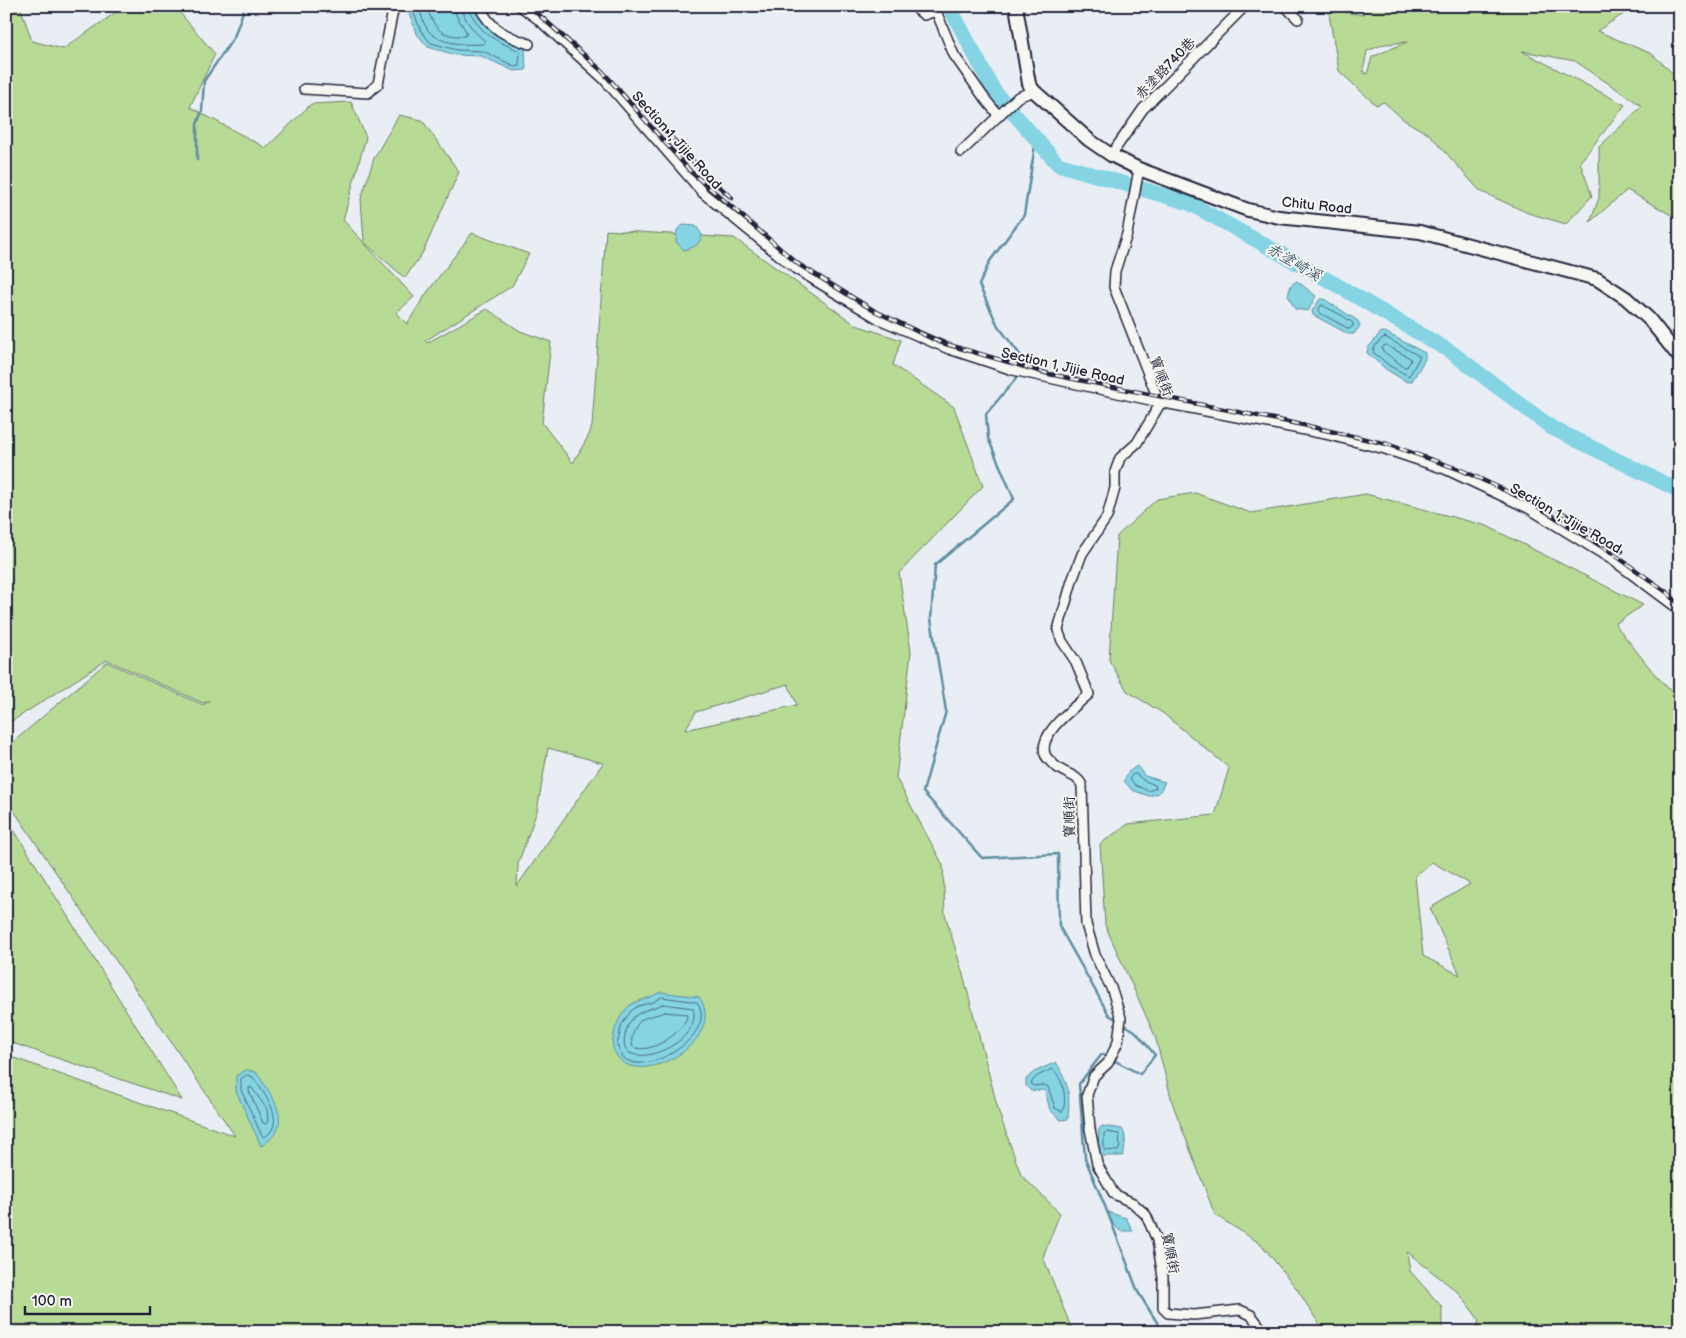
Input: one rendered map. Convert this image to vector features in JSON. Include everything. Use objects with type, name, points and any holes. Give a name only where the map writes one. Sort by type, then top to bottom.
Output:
[{"type":"street","points":[[304,89],[368,93],[378,84],[394,6]]},
{"type":"street","points":[[479,6],[485,19],[503,35],[529,44]]},
{"type":"street","name":"Section 1, Jijie Road","points":[[520,6],[539,20],[604,80],[703,193],[796,268],[879,319],[949,349],[1016,370],[1159,402],[1325,434],[1385,449],[1445,469],[1528,508],[1614,561],[1680,610]]},
{"type":"street","points":[[912,6],[924,15],[936,8],[954,55],[985,99],[1001,114]]},
{"type":"street","name":"Chitu Road","points":[[1016,6],[1029,84],[1034,91],[1089,140],[1139,173],[1248,210],[1279,217],[1420,232],[1597,279],[1626,298],[1649,319],[1680,358]]},
{"type":"street","name":"赤塗路740巷","points":[[1111,154],[1143,109],[1245,6]]},
{"type":"street","points":[[1285,6],[1298,19]]},
{"type":"street","points":[[961,152],[1018,97],[1034,91]]},
{"type":"street","name":"寶順街","points":[[1139,173],[1127,234],[1115,272],[1114,287],[1160,404],[1137,443],[1120,458],[1115,472],[1115,488],[1107,518],[1082,554],[1072,581],[1058,630],[1062,641],[1076,662],[1089,694],[1051,730],[1044,744],[1045,755],[1058,768],[1078,778],[1082,785],[1086,924],[1095,955],[1112,990],[1121,1018],[1118,1042],[1108,1062],[1094,1076],[1087,1096],[1090,1129],[1097,1164],[1114,1194],[1133,1203],[1146,1215],[1157,1240],[1163,1277],[1163,1308],[1168,1313],[1194,1315],[1240,1310],[1251,1315],[1264,1332]]},
{"type":"green space","points":[[6,6],[20,6],[32,41],[63,49],[125,6],[174,6],[215,54],[190,107],[266,148],[311,104],[351,102],[366,137],[343,220],[414,297],[396,313],[407,324],[426,294],[472,233],[529,254],[512,286],[425,341],[427,343],[487,309],[520,331],[551,342],[542,423],[573,463],[592,426],[606,230],[734,238],[856,325],[901,340],[893,365],[954,407],[983,486],[899,573],[911,652],[896,778],[943,865],[945,914],[964,978],[999,1113],[1021,1175],[1060,1213],[1043,1257],[1073,1332],[6,1332],[6,1055],[235,1136],[6,799],[6,748],[107,662],[203,705],[209,701],[203,703],[107,660],[6,725]],"holes":[[[788,684],[797,705],[685,730],[696,712]],[[548,748],[603,763],[517,886],[518,864],[537,811]]]},
{"type":"green space","points":[[1365,6],[1636,6],[1597,31],[1652,54],[1680,80],[1680,220],[1627,190],[1590,222],[1599,198],[1599,147],[1642,106],[1575,61],[1522,51],[1625,105],[1580,162],[1592,196],[1566,224],[1528,213],[1480,191],[1430,135],[1404,120],[1384,102],[1376,105],[1339,71],[1328,9],[1362,15]],"holes":[[[1407,42],[1372,57],[1367,74],[1363,72],[1367,51],[1385,44]]]},
{"type":"green space","points":[[399,115],[422,120],[459,172],[423,252],[405,278],[364,242],[361,199],[374,158]]},
{"type":"green space","points":[[1195,493],[1251,513],[1366,494],[1487,526],[1643,605],[1615,624],[1653,672],[1680,701],[1680,1332],[1475,1332],[1479,1320],[1459,1293],[1407,1252],[1410,1271],[1442,1307],[1442,1332],[1324,1332],[1297,1289],[1261,1244],[1215,1215],[1173,1105],[1155,1036],[1105,925],[1100,844],[1128,824],[1215,815],[1229,768],[1164,714],[1127,691],[1109,660],[1117,536],[1157,499]],"holes":[[[1432,862],[1470,884],[1430,908],[1460,975],[1423,956],[1415,876]]]},
{"type":"green space","points":[[6,817],[182,1100],[6,1041]]},
{"type":"water","points":[[406,6],[473,6],[484,23],[494,33],[525,48],[526,70],[514,71],[481,56],[456,55],[428,47],[417,34]]},
{"type":"water","points":[[683,225],[696,226],[702,235],[696,246],[684,250],[676,242],[677,230]]},
{"type":"water","points":[[1297,281],[1316,296],[1308,311],[1295,309],[1288,295],[1291,285]]},
{"type":"water","points":[[1320,299],[1324,299],[1358,321],[1360,326],[1354,334],[1348,334],[1313,315],[1312,311]]},
{"type":"water","points":[[1381,332],[1385,332],[1425,353],[1425,359],[1412,381],[1407,382],[1387,370],[1367,353],[1368,348]]},
{"type":"water","points":[[1137,766],[1145,776],[1165,782],[1159,793],[1149,796],[1132,790],[1124,781],[1128,772]]},
{"type":"water","points":[[660,992],[699,997],[705,1014],[702,1030],[691,1044],[676,1056],[659,1064],[641,1067],[626,1064],[616,1054],[613,1047],[618,1022],[629,1006]]},
{"type":"water","points":[[1056,1062],[1064,1076],[1068,1089],[1068,1119],[1061,1120],[1050,1110],[1045,1090],[1031,1091],[1026,1086],[1026,1079],[1034,1072]]},
{"type":"water","points":[[246,1070],[256,1072],[269,1091],[278,1110],[278,1129],[272,1138],[261,1146],[236,1091],[236,1076]]},
{"type":"water","points":[[1102,1126],[1122,1129],[1125,1138],[1123,1156],[1102,1156],[1098,1151],[1099,1129]]},
{"type":"water","points":[[1107,1212],[1126,1218],[1133,1231],[1120,1231],[1113,1224]]},
{"type":"waterway","points":[[197,160],[197,124],[202,111],[204,81],[234,37],[245,6]]},
{"type":"waterway","name":"赤塗崎溪","points":[[949,6],[994,91],[1058,164],[1189,203],[1335,284],[1451,352],[1552,428],[1680,491]]},
{"type":"waterway","points":[[1024,370],[1028,365],[998,326],[979,285],[990,261],[1024,215],[1036,139]]},
{"type":"waterway","points":[[1020,374],[986,414],[988,438],[1014,499],[935,565],[931,619],[946,711],[923,792],[982,858],[1058,854],[1059,926],[1109,1015],[1119,1021]]},
{"type":"waterway","points":[[1123,1024],[1135,1031],[1155,1055],[1140,1074],[1102,1054],[1079,1084],[1085,1158],[1138,1292],[1163,1332]]},
{"type":"railway","points":[[529,6],[602,71],[691,172],[798,264],[873,310],[939,342],[1049,374],[1308,426],[1387,444],[1461,470],[1536,505],[1612,553],[1668,593],[1680,605]]},
{"type":"railway","points":[[636,99],[705,174],[732,198]]},
{"type":"railway","points":[[1559,511],[1622,551]]}]
